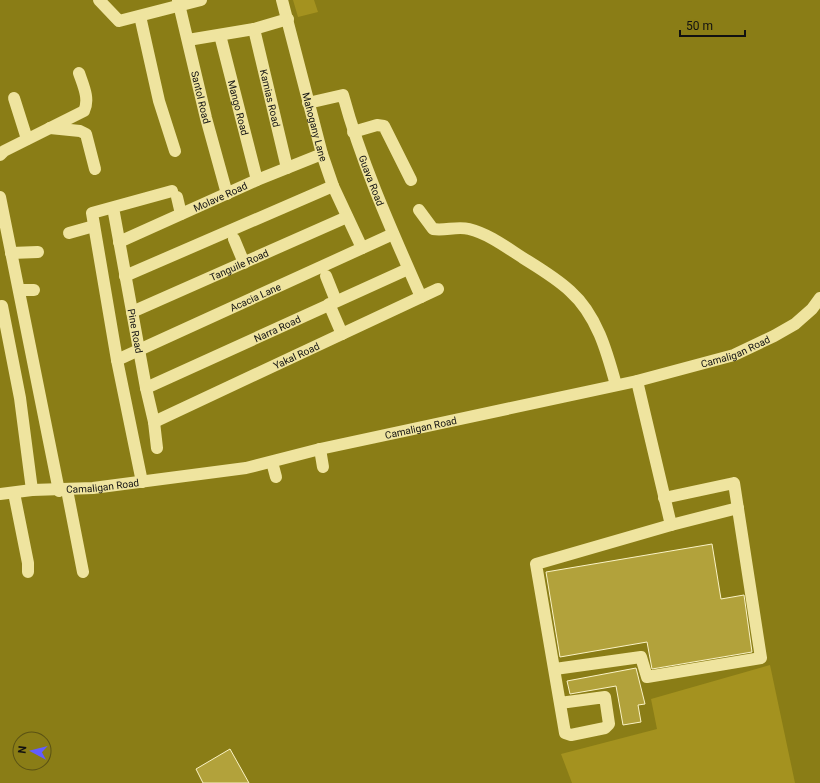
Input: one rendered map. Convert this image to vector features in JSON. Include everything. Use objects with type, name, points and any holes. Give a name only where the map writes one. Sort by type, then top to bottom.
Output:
[{"type":"street","points":[[100,0],[119,21],[140,16],[178,3],[201,0]]},
{"type":"street","name":"Mahogany Lane","points":[[282,0],[322,154],[333,186],[362,248]]},
{"type":"street","name":"Santol Road","points":[[178,3],[206,118],[227,194]]},
{"type":"street","points":[[140,16],[159,101],[175,151]]},
{"type":"street","points":[[188,40],[254,29],[288,19]]},
{"type":"street","name":"Kamias Road","points":[[254,29],[287,168]]},
{"type":"street","name":"Mango Road","points":[[220,35],[258,180]]},
{"type":"street","points":[[0,155],[4,151],[84,111],[87,106],[87,97],[79,73]]},
{"type":"street","name":"Guava Road","points":[[308,103],[343,95],[353,132],[393,234],[421,297]]},
{"type":"street","points":[[14,98],[27,139]]},
{"type":"street","points":[[353,132],[377,125],[384,126],[411,180]]},
{"type":"street","points":[[50,128],[80,131],[86,134],[95,169]]},
{"type":"street","name":"Molave Road","points":[[119,242],[258,180],[322,154]]},
{"type":"street","points":[[125,276],[333,186]]},
{"type":"street","points":[[142,482],[118,360],[92,213],[174,194],[181,214]]},
{"type":"street","points":[[0,205],[63,490],[83,572]]},
{"type":"street","points":[[420,210],[433,229],[459,228],[490,237],[556,279],[570,291],[584,306],[594,321],[608,356],[616,385]]},
{"type":"street","name":"Pine Road","points":[[114,213],[146,388],[154,422],[157,448]]},
{"type":"street","name":"Tanguile Road","points":[[132,312],[347,217]]},
{"type":"street","points":[[68,232],[94,226]]},
{"type":"street","name":"Acacia Lane","points":[[118,360],[139,349],[393,234]]},
{"type":"street","points":[[234,239],[244,263]]},
{"type":"street","points":[[11,253],[38,252]]},
{"type":"street","name":"Narra Road","points":[[146,388],[332,302],[408,269]]},
{"type":"street","points":[[326,276],[342,334]]},
{"type":"street","name":"Yakal Road","points":[[154,422],[438,289]]},
{"type":"street","points":[[19,290],[34,290]]},
{"type":"street","name":"Camaligan Road","points":[[0,494],[32,490],[63,490],[142,482],[246,468],[320,450],[637,381],[741,352],[795,324],[812,309],[820,298]]},
{"type":"street","points":[[2,306],[20,398],[32,490]]},
{"type":"street","points":[[637,381],[671,525]]},
{"type":"street","points":[[320,450],[323,467]]},
{"type":"street","points":[[272,462],[276,477]]},
{"type":"street","points":[[555,669],[641,657],[647,677],[761,658],[734,483],[664,498]]},
{"type":"street","points":[[14,493],[28,563],[28,572]]},
{"type":"street","points":[[560,703],[536,564],[671,525],[738,508]]},
{"type":"shaded area","points":[[293,0],[314,0],[318,12],[298,17]]},
{"type":"shaded area","points":[[770,665],[795,783],[572,783],[561,754],[657,729],[651,699]]},
{"type":"building","points":[[712,544],[721,599],[744,595],[752,652],[652,669],[647,642],[560,657],[546,572]]},
{"type":"building","points":[[636,668],[645,704],[638,705],[641,722],[623,725],[616,686],[570,694],[567,681]]},
{"type":"building","points":[[230,749],[249,783],[203,783],[196,769]]}]
